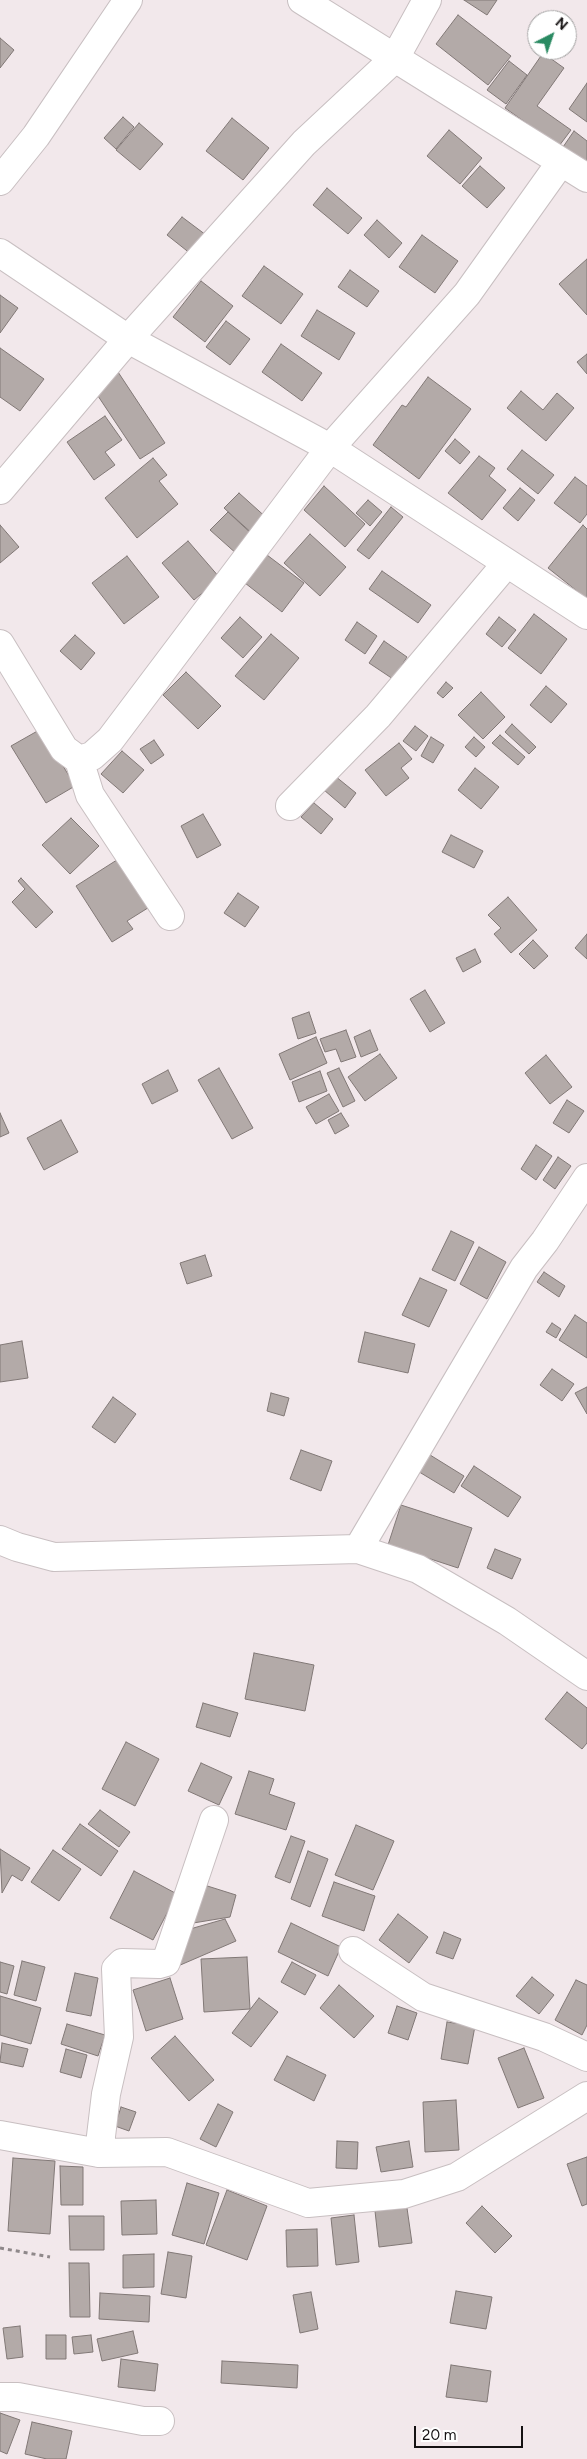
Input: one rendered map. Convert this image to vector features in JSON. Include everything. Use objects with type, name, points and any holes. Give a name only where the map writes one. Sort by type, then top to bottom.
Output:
[{"type":"street","points":[[0,181],[36,136],[128,0]]},
{"type":"street","points":[[302,0],[587,178]]},
{"type":"street","points":[[0,490],[128,339],[304,143],[395,58],[427,0]]},
{"type":"street","points":[[78,760],[92,756],[110,740],[330,448],[467,294],[561,162]]},
{"type":"street","points":[[0,253],[128,339],[330,448],[587,615]]},
{"type":"street","points":[[290,806],[378,716],[507,563]]},
{"type":"street","points":[[0,644],[64,750],[78,760],[90,795],[170,916]]},
{"type":"street","points":[[358,1549],[524,1268],[545,1241],[587,1178]]},
{"type":"street","points":[[0,1540],[17,1547],[54,1557],[358,1549],[418,1569],[507,1621],[587,1676]]},
{"type":"street","points":[[99,2153],[106,2094],[119,2037],[116,1969],[122,1963],[159,1964],[166,1962],[214,1820]]},
{"type":"street","points":[[352,1951],[423,1996],[544,2037],[587,2057]]},
{"type":"street","points":[[0,2135],[99,2153],[168,2152],[308,2202],[404,2194],[456,2177],[587,2096]]},
{"type":"street","points":[[0,2397],[18,2397],[134,2420],[160,2421]]},
{"type":"path","points":[[0,2248],[50,2258]]},
{"type":"building","points":[[464,0],[497,0],[487,15]]},
{"type":"building","points":[[458,15],[511,56],[488,85],[436,44]]},
{"type":"building","points":[[0,38],[14,50],[0,68]]},
{"type":"building","points":[[538,60],[553,60],[564,68],[537,106],[571,130],[559,146],[505,108]]},
{"type":"building","points":[[509,61],[527,75],[506,104],[487,90]]},
{"type":"building","points":[[587,83],[587,122],[569,109]]},
{"type":"building","points":[[123,117],[134,127],[116,149],[104,138]]},
{"type":"building","points":[[232,118],[269,148],[243,180],[206,151]]},
{"type":"building","points":[[139,123],[163,144],[140,170],[116,150]]},
{"type":"building","points":[[449,130],[482,158],[460,184],[427,156]]},
{"type":"building","points":[[574,131],[587,141],[587,164],[563,147]]},
{"type":"building","points":[[480,166],[505,188],[487,208],[462,186]]},
{"type":"building","points":[[327,188],[362,218],[348,234],[313,205]]},
{"type":"building","points":[[182,217],[206,235],[191,254],[167,235]]},
{"type":"building","points":[[377,220],[402,243],[389,258],[364,235]]},
{"type":"building","points":[[422,235],[458,261],[435,293],[399,267]]},
{"type":"building","points":[[587,259],[587,315],[559,284]]},
{"type":"building","points":[[264,266],[303,294],[281,324],[242,296]]},
{"type":"building","points":[[350,270],[379,291],[367,307],[338,287]]},
{"type":"building","points":[[201,281],[233,306],[205,342],[173,317]]},
{"type":"building","points":[[0,295],[18,308],[0,333]]},
{"type":"building","points":[[317,310],[355,333],[339,360],[301,336]]},
{"type":"building","points":[[226,321],[250,339],[230,365],[206,347]]},
{"type":"building","points":[[281,344],[322,373],[302,401],[262,372]]},
{"type":"building","points":[[0,348],[44,379],[20,411],[0,397]]},
{"type":"building","points":[[587,354],[587,374],[577,362]]},
{"type":"building","points":[[118,372],[165,443],[140,459],[96,393]]},
{"type":"building","points":[[428,377],[471,409],[419,479],[373,445],[402,405],[406,407]]},
{"type":"building","points":[[521,391],[543,410],[557,393],[574,408],[546,441],[507,408]]},
{"type":"building","points":[[105,416],[122,440],[105,452],[115,465],[94,480],[67,442]]},
{"type":"building","points":[[455,439],[470,452],[460,464],[445,451]]},
{"type":"building","points":[[522,450],[554,475],[538,494],[507,469]]},
{"type":"building","points":[[479,456],[495,468],[489,476],[506,490],[482,520],[448,493]]},
{"type":"building","points":[[153,458],[167,475],[159,481],[178,504],[137,538],[105,498]]},
{"type":"building","points":[[575,477],[587,486],[587,514],[580,523],[554,503]]},
{"type":"building","points":[[324,486],[365,524],[345,547],[304,510]]},
{"type":"building","points":[[520,488],[535,500],[518,521],[503,508]]},
{"type":"building","points":[[239,493],[269,520],[255,536],[224,508]]},
{"type":"building","points":[[368,500],[382,512],[370,526],[356,513]]},
{"type":"building","points":[[391,507],[403,517],[369,559],[357,550]]},
{"type":"building","points":[[228,512],[255,537],[238,555],[210,530]]},
{"type":"building","points":[[0,525],[19,547],[0,563]]},
{"type":"building","points":[[583,525],[587,529],[587,599],[548,568]]},
{"type":"building","points":[[310,534],[346,567],[320,596],[284,563]]},
{"type":"building","points":[[188,541],[220,578],[194,600],[162,563]]},
{"type":"building","points":[[267,555],[304,583],[282,612],[245,583]]},
{"type":"building","points":[[127,556],[159,597],[124,624],[92,583]]},
{"type":"building","points":[[382,571],[431,605],[418,623],[369,589]]},
{"type":"building","points":[[534,614],[567,639],[541,674],[508,648]]},
{"type":"building","points":[[240,617],[262,637],[243,658],[221,638]]},
{"type":"building","points":[[499,617],[516,630],[502,647],[486,634]]},
{"type":"building","points":[[357,622],[377,636],[365,654],[345,640]]},
{"type":"building","points":[[271,634],[299,658],[264,700],[235,676]]},
{"type":"building","points":[[75,635],[95,653],[81,670],[60,651]]},
{"type":"building","points":[[384,641],[407,657],[393,679],[369,663]]},
{"type":"building","points":[[186,672],[221,706],[198,729],[163,695]]},
{"type":"building","points":[[446,682],[453,688],[443,698],[437,693]]},
{"type":"building","points":[[546,686],[567,704],[551,723],[530,705]]},
{"type":"building","points":[[481,692],[505,717],[483,739],[458,715]]},
{"type":"building","points":[[512,724],[536,747],[529,754],[505,732]]},
{"type":"building","points":[[415,726],[428,736],[416,751],[403,741]]},
{"type":"building","points":[[41,729],[75,786],[46,803],[11,746]]},
{"type":"building","points":[[500,735],[525,757],[518,765],[492,743]]},
{"type":"building","points":[[431,737],[444,745],[433,763],[421,756]]},
{"type":"building","points":[[474,737],[485,747],[476,757],[465,747]]},
{"type":"building","points":[[154,740],[164,755],[151,764],[140,749]]},
{"type":"building","points":[[399,743],[412,759],[401,768],[409,778],[386,796],[365,770]]},
{"type":"building","points":[[122,751],[144,770],[123,793],[101,774]]},
{"type":"building","points":[[475,768],[499,787],[481,809],[458,790]]},
{"type":"building","points":[[335,776],[356,793],[345,808],[324,790]]},
{"type":"building","points":[[314,803],[333,819],[321,834],[301,817]]},
{"type":"building","points":[[203,814],[221,845],[197,858],[181,826]]},
{"type":"building","points":[[71,818],[99,846],[70,874],[42,845]]},
{"type":"building","points":[[451,835],[483,851],[474,868],[442,852]]},
{"type":"building","points":[[120,858],[151,906],[127,921],[133,929],[112,942],[76,886]]},
{"type":"building","points":[[21,878],[53,912],[36,928],[12,902],[25,889],[18,881]]},
{"type":"building","points":[[238,893],[259,907],[245,927],[224,913]]},
{"type":"building","points":[[508,897],[537,930],[511,953],[494,934],[501,928],[488,915]]},
{"type":"building","points":[[587,934],[587,959],[575,948]]},
{"type":"building","points":[[533,940],[548,956],[534,969],[519,954]]},
{"type":"building","points":[[475,949],[481,962],[463,972],[456,958]]},
{"type":"building","points":[[425,990],[445,1023],[430,1032],[410,999]]},
{"type":"building","points":[[309,1012],[316,1033],[298,1039],[292,1018]]},
{"type":"building","points":[[346,1030],[356,1057],[341,1062],[336,1049],[325,1052],[320,1039]]},
{"type":"building","points":[[370,1030],[378,1050],[361,1057],[354,1037]]},
{"type":"building","points":[[316,1037],[327,1063],[290,1080],[279,1054]]},
{"type":"building","points":[[380,1054],[397,1078],[365,1101],[348,1077]]},
{"type":"building","points":[[546,1055],[572,1087],[550,1104],[525,1073]]},
{"type":"building","points":[[219,1068],[253,1128],[232,1139],[198,1080]]},
{"type":"building","points":[[339,1068],[355,1101],[343,1107],[327,1073]]},
{"type":"building","points":[[168,1070],[178,1091],[152,1104],[142,1084]]},
{"type":"building","points":[[320,1071],[327,1091],[299,1102],[292,1082]]},
{"type":"building","points":[[329,1094],[339,1111],[316,1124],[306,1107]]},
{"type":"building","points":[[567,1100],[584,1111],[569,1133],[553,1123]]},
{"type":"building","points":[[0,1113],[9,1133],[0,1137]]},
{"type":"building","points":[[341,1113],[349,1126],[335,1134],[328,1120]]},
{"type":"building","points":[[61,1120],[78,1152],[44,1170],[27,1138]]},
{"type":"building","points":[[536,1145],[552,1156],[536,1180],[521,1169]]},
{"type":"building","points":[[558,1157],[571,1166],[555,1189],[543,1180]]},
{"type":"building","points":[[451,1231],[474,1242],[455,1281],[432,1270]]},
{"type":"building","points":[[479,1247],[506,1262],[487,1299],[460,1284]]},
{"type":"building","points":[[205,1255],[212,1276],[187,1284],[180,1263]]},
{"type":"building","points":[[544,1272],[565,1286],[559,1297],[537,1282]]},
{"type":"building","points":[[420,1278],[447,1290],[429,1327],[402,1315]]},
{"type":"building","points":[[575,1315],[587,1323],[587,1358],[559,1340]]},
{"type":"building","points":[[552,1323],[561,1329],[556,1338],[546,1332]]},
{"type":"building","points":[[365,1332],[415,1344],[408,1373],[358,1362]]},
{"type":"building","points":[[22,1341],[28,1378],[0,1382],[0,1345]]},
{"type":"building","points":[[552,1369],[574,1384],[562,1401],[540,1385]]},
{"type":"building","points":[[587,1387],[587,1414],[575,1393]]},
{"type":"building","points":[[271,1393],[289,1398],[284,1416],[267,1411]]},
{"type":"building","points":[[113,1397],[136,1414],[115,1443],[92,1427]]},
{"type":"building","points":[[301,1450],[332,1461],[321,1491],[290,1479]]},
{"type":"building","points":[[422,1450],[464,1476],[454,1493],[411,1467]]},
{"type":"building","points":[[474,1466],[521,1497],[508,1517],[461,1486]]},
{"type":"building","points":[[401,1505],[472,1528],[458,1568],[388,1545]]},
{"type":"building","points":[[495,1549],[521,1559],[512,1579],[487,1568]]},
{"type":"building","points":[[254,1653],[314,1665],[305,1711],[245,1699]]},
{"type":"building","points":[[567,1692],[587,1708],[587,1743],[582,1749],[545,1719]]},
{"type":"building","points":[[203,1703],[238,1713],[230,1737],[196,1727]]},
{"type":"building","points":[[126,1742],[159,1759],[135,1806],[102,1789]]},
{"type":"building","points":[[201,1763],[232,1777],[219,1805],[188,1791]]},
{"type":"building","points":[[249,1771],[274,1779],[269,1794],[295,1803],[286,1830],[235,1814]]},
{"type":"building","points":[[100,1810],[130,1832],[119,1847],[88,1824]]},
{"type":"building","points":[[80,1824],[118,1851],[101,1876],[62,1849]]},
{"type":"building","points":[[356,1825],[394,1841],[373,1890],[335,1875]]},
{"type":"building","points":[[291,1836],[305,1841],[290,1883],[275,1877]]},
{"type":"building","points":[[0,1849],[30,1868],[22,1881],[12,1875],[2,1893]]},
{"type":"building","points":[[53,1850],[81,1869],[59,1901],[31,1882]]},
{"type":"building","points":[[308,1851],[328,1859],[310,1907],[291,1899]]},
{"type":"building","points":[[134,1871],[177,1894],[153,1940],[110,1918]]},
{"type":"building","points":[[334,1882],[375,1896],[364,1931],[322,1916]]},
{"type":"building","points":[[201,1884],[236,1895],[230,1917],[187,1924]]},
{"type":"building","points":[[398,1914],[428,1937],[409,1963],[379,1940]]},
{"type":"building","points":[[225,1919],[236,1941],[178,1966],[190,1929]]},
{"type":"building","points":[[291,1923],[341,1947],[328,1976],[278,1952]]},
{"type":"building","points":[[444,1932],[461,1939],[453,1959],[436,1953]]},
{"type":"building","points":[[247,1957],[250,2009],[204,2012],[201,1959]]},
{"type":"building","points":[[22,1961],[45,1967],[36,2001],[14,1995]]},
{"type":"building","points":[[0,1962],[14,1966],[7,1994],[0,1992]]},
{"type":"building","points":[[292,1962],[316,1975],[305,1995],[281,1982]]},
{"type":"building","points":[[75,1973],[98,1978],[91,2016],[66,2011]]},
{"type":"building","points":[[532,1977],[554,1995],[539,2014],[516,1996]]},
{"type":"building","points":[[170,1978],[183,2019],[146,2031],[133,1990]]},
{"type":"building","points":[[576,1980],[587,1985],[587,2025],[582,2035],[555,2020]]},
{"type":"building","points":[[339,1985],[374,2016],[354,2038],[320,2008]]},
{"type":"building","points":[[0,1996],[41,2008],[31,2044],[0,2035]]},
{"type":"building","points":[[259,1998],[278,2012],[251,2047],[232,2033]]},
{"type":"building","points":[[397,2006],[417,2013],[408,2040],[388,2033]]},
{"type":"building","points":[[447,2022],[475,2026],[468,2064],[441,2059]]},
{"type":"building","points":[[67,2024],[105,2035],[98,2056],[61,2044]]},
{"type":"building","points":[[175,2036],[214,2080],[189,2101],[151,2058]]},
{"type":"building","points":[[2,2043],[28,2049],[23,2067],[0,2062]]},
{"type":"building","points":[[524,2048],[544,2098],[518,2108],[498,2058]]},
{"type":"building","points":[[66,2049],[87,2055],[81,2078],[60,2072]]},
{"type":"building","points":[[287,2056],[326,2075],[314,2101],[274,2080]]},
{"type":"building","points":[[456,2100],[459,2150],[425,2152],[423,2102]]},
{"type":"building","points":[[218,2104],[233,2112],[216,2147],[200,2139]]},
{"type":"building","points":[[121,2107],[136,2112],[129,2131],[115,2126]]},
{"type":"building","points":[[337,2141],[358,2142],[357,2169],[336,2168]]},
{"type":"building","points":[[409,2141],[413,2167],[381,2172],[376,2147]]},
{"type":"building","points":[[587,2157],[587,2204],[582,2206],[567,2164]]},
{"type":"building","points":[[13,2158],[55,2161],[50,2234],[8,2231]]},
{"type":"building","points":[[60,2166],[83,2167],[83,2205],[61,2205]]},
{"type":"building","points":[[187,2183],[219,2193],[204,2244],[172,2235]]},
{"type":"building","points":[[227,2190],[267,2206],[247,2260],[206,2245]]},
{"type":"building","points":[[156,2200],[157,2234],[122,2235],[121,2201]]},
{"type":"building","points":[[482,2206],[512,2236],[495,2253],[466,2223]]},
{"type":"building","points":[[407,2208],[412,2243],[379,2247],[375,2211]]},
{"type":"building","points":[[354,2215],[359,2262],[336,2265],[331,2218]]},
{"type":"building","points":[[69,2216],[104,2216],[104,2250],[70,2250]]},
{"type":"building","points":[[317,2229],[318,2266],[287,2267],[286,2230]]},
{"type":"building","points":[[168,2252],[192,2256],[186,2298],[161,2294]]},
{"type":"building","points":[[154,2254],[154,2287],[123,2288],[123,2255]]},
{"type":"building","points":[[69,2263],[89,2263],[90,2317],[70,2317]]},
{"type":"building","points":[[456,2291],[492,2297],[486,2329],[450,2323]]},
{"type":"building","points":[[311,2292],[318,2329],[300,2333],[293,2295]]},
{"type":"building","points":[[100,2293],[150,2296],[149,2322],[99,2319]]},
{"type":"building","points":[[20,2326],[23,2357],[7,2359],[3,2328]]},
{"type":"building","points":[[133,2331],[138,2353],[102,2361],[97,2339]]},
{"type":"building","points":[[46,2335],[66,2335],[66,2359],[46,2359]]},
{"type":"building","points":[[91,2335],[93,2352],[74,2354],[72,2337]]},
{"type":"building","points":[[121,2359],[158,2364],[155,2391],[118,2387]]},
{"type":"building","points":[[222,2361],[298,2365],[297,2388],[221,2383]]},
{"type":"building","points":[[451,2365],[491,2371],[487,2402],[446,2397]]},
{"type":"building","points":[[0,2413],[20,2420],[7,2454],[0,2451]]},
{"type":"building","points":[[32,2422],[72,2431],[66,2459],[47,2459],[25,2454]]}]
